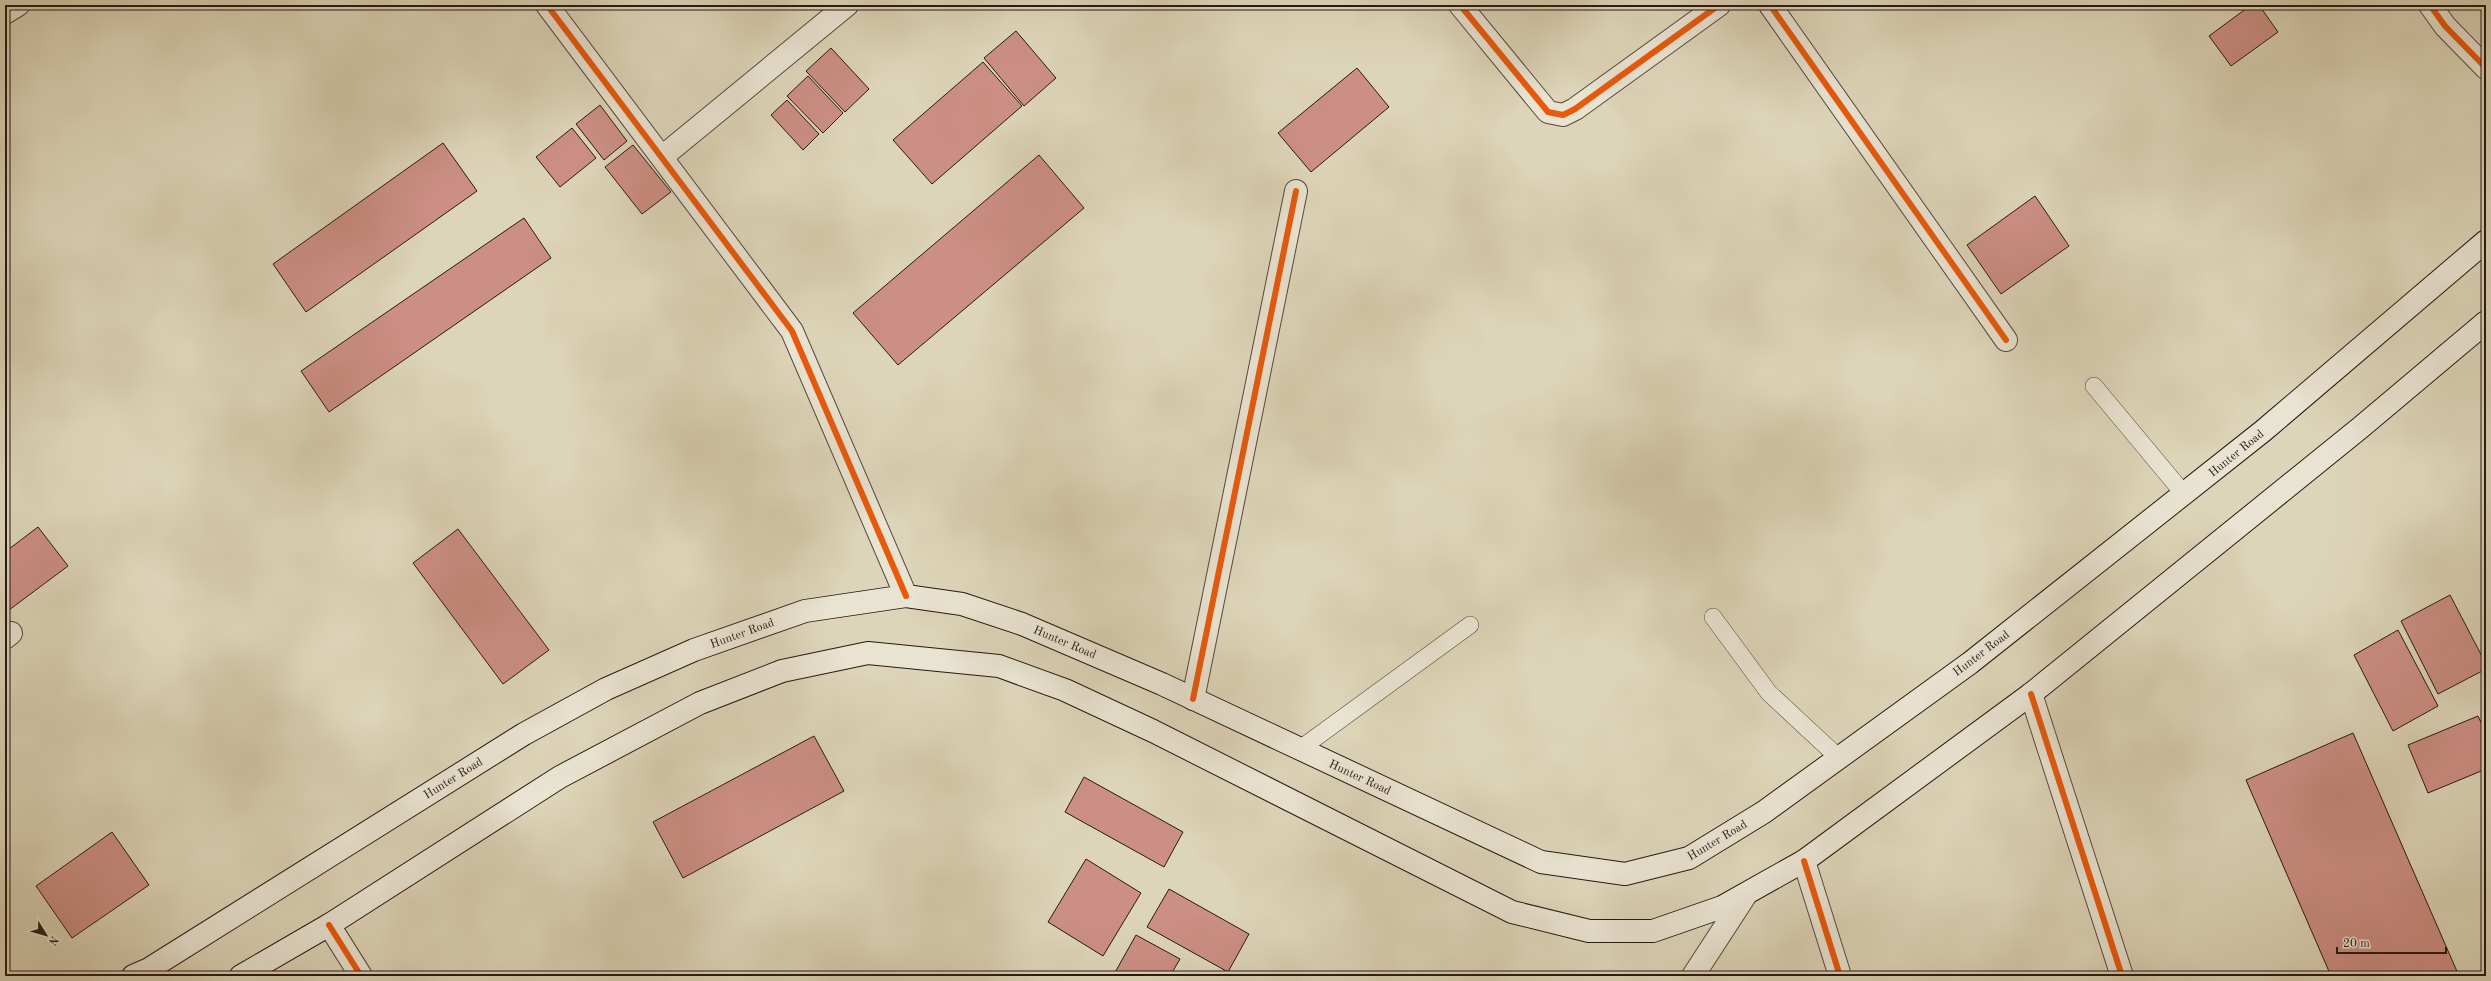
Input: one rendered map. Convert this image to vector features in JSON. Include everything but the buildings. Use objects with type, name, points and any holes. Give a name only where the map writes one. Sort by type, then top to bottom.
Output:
[{"type":"main road","points":[[5,14],[18,5]]},
{"type":"main road","points":[[548,5],[792,331],[906,596]]},
{"type":"main road","points":[[662,156],[847,5]]},
{"type":"main road","points":[[1460,5],[1481,34],[1548,112],[1563,115],[1575,109],[1719,5]]},
{"type":"main road","points":[[1770,5],[2006,340]]},
{"type":"main road","points":[[2430,5],[2445,26],[2486,68]]},
{"type":"main road","points":[[1193,699],[1296,191]]},
{"type":"main road","name":"Hunter Road","points":[[133,976],[149,969],[518,738],[606,688],[694,650],[804,611],[906,596],[962,604],[1022,624],[1193,699],[1541,862],[1625,874],[1689,858],[1764,812],[1970,662],[2269,426],[2486,241]]},
{"type":"main road","points":[[241,976],[329,925],[560,776],[700,703],[782,671],[868,652],[999,666],[1065,690],[1153,731],[1512,912],[1589,931],[1653,931],[1722,907],[1745,896],[1804,861],[2031,694],[2360,428],[2486,322]]},
{"type":"main road","points":[[2031,694],[2122,976]]},
{"type":"main road","points":[[1804,861],[1840,976]]},
{"type":"main road","points":[[1693,976],[1745,896]]},
{"type":"main road","points":[[329,925],[361,976]]},
{"type":"lane","points":[[2094,386],[2184,494]]},
{"type":"lane","points":[[1713,617],[1769,693],[1839,758]]},
{"type":"lane","points":[[1300,749],[1470,625]]},
{"type":"cycle path","points":[[547,5],[792,331],[906,596]]},
{"type":"cycle path","points":[[1460,5],[1548,112],[1563,115],[1575,109],[1719,5]]},
{"type":"cycle path","points":[[1770,5],[2006,340]]},
{"type":"cycle path","points":[[2430,5],[2445,26],[2486,68]]},
{"type":"cycle path","points":[[1193,699],[1296,191]]},
{"type":"cycle path","points":[[2031,694],[2122,976]]},
{"type":"cycle path","points":[[1804,861],[1840,976]]},
{"type":"cycle path","points":[[329,925],[361,976]]}]
